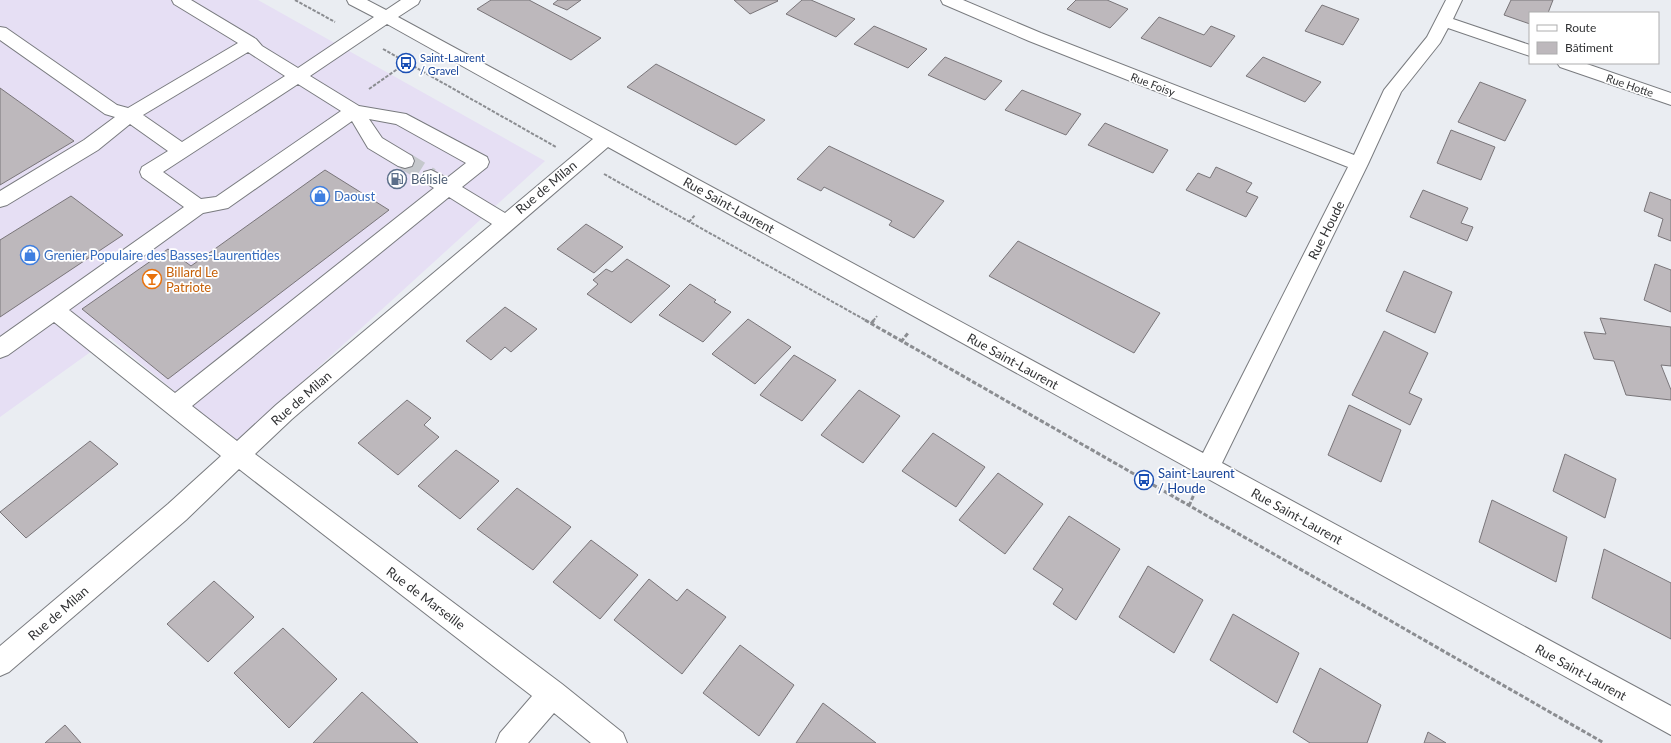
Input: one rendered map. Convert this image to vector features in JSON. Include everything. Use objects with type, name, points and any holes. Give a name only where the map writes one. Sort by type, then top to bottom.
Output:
[{"type":"street","points":[[175,406],[480,162],[400,118],[354,111],[256,50],[250,43],[180,0]]},
{"type":"street","name":"Rue Saint-Laurent","points":[[355,0],[1671,721]]},
{"type":"street","points":[[198,207],[149,172],[298,76],[412,0]]},
{"type":"street","name":"Rue Foisy","points":[[949,0],[1035,37],[1359,164]]},
{"type":"street","name":"Rue Houde","points":[[1208,467],[1359,164],[1393,90],[1427,48],[1444,21],[1454,0]]},
{"type":"street","points":[[1444,21],[1529,51]]},
{"type":"street","points":[[0,32],[111,110],[130,115],[182,151]]},
{"type":"street","points":[[0,200],[91,145],[130,115],[250,43]]},
{"type":"street","name":"Rue Hotte","points":[[1569,64],[1671,99]]},
{"type":"street","points":[[354,111],[375,143],[405,161]]},
{"type":"street","points":[[0,349],[198,207],[221,203],[354,111]]},
{"type":"street","name":"Rue de Milan","points":[[0,663],[177,512],[284,412],[505,222],[606,138]]},
{"type":"street","points":[[431,178],[505,222]]},
{"type":"street","name":"Rue de Marseille","points":[[55,311],[238,456],[552,694],[613,743]]},
{"type":"street","points":[[510,743],[552,694]]},
{"type":"path","points":[[295,0],[338,24]]},
{"type":"path","points":[[377,46],[559,148]]},
{"type":"path","points":[[383,79],[406,63]]},
{"type":"path","points":[[610,178],[871,324],[1604,743]]},
{"type":"path","points":[[1189,506],[1193,496]]},
{"type":"shaded area","points":[[0,0],[258,0],[545,161],[236,442],[110,338],[0,417]]},
{"type":"building","points":[[491,0],[529,0],[601,38],[571,60],[477,9]]},
{"type":"building","points":[[558,0],[581,0],[567,10],[553,4]]},
{"type":"building","points":[[734,0],[777,0],[778,1],[750,14]]},
{"type":"building","points":[[802,0],[811,0],[855,19],[836,37],[786,14]]},
{"type":"building","points":[[1076,0],[1107,0],[1128,9],[1110,28],[1067,9]]},
{"type":"building","points":[[1511,0],[1553,0],[1548,12],[1529,12],[1529,24],[1504,15]]},
{"type":"building","points":[[1322,5],[1359,19],[1343,45],[1305,31]]},
{"type":"building","points":[[1159,17],[1204,35],[1211,26],[1235,36],[1211,67],[1141,38]]},
{"type":"building","points":[[874,26],[927,49],[908,68],[854,44]]},
{"type":"building","points":[[945,57],[1002,81],[985,100],[928,75]]},
{"type":"building","points":[[1263,57],[1321,82],[1305,102],[1246,76]]},
{"type":"building","points":[[656,64],[765,120],[736,145],[627,87]]},
{"type":"building","points":[[1480,82],[1526,100],[1505,141],[1458,122]]},
{"type":"building","points":[[0,88],[74,141],[0,185]]},
{"type":"building","points":[[1022,90],[1081,114],[1066,135],[1005,110]]},
{"type":"building","points":[[1105,123],[1168,150],[1153,173],[1088,145]]},
{"type":"building","points":[[1451,130],[1495,147],[1481,180],[1437,163]]},
{"type":"building","points":[[829,146],[944,201],[914,238],[889,225],[892,221],[824,187],[821,191],[797,179]]},
{"type":"building","points":[[1216,167],[1252,183],[1246,192],[1258,197],[1246,217],[1186,190],[1198,173],[1210,178]]},
{"type":"building","points":[[325,170],[389,210],[168,379],[82,309],[168,249],[191,266]]},
{"type":"building","points":[[1423,190],[1468,208],[1461,223],[1473,227],[1467,241],[1410,217]]},
{"type":"building","points":[[1650,192],[1671,200],[1671,241],[1658,236],[1663,219],[1644,211]]},
{"type":"building","points":[[71,196],[123,235],[0,317],[0,240]]},
{"type":"building","points":[[586,224],[623,247],[594,273],[557,249]]},
{"type":"building","points":[[1018,241],[1160,313],[1134,353],[989,276]]},
{"type":"building","points":[[627,259],[670,286],[631,323],[587,294],[598,284],[593,280],[606,269],[612,272]]},
{"type":"building","points":[[1655,264],[1671,270],[1671,312],[1644,300]]},
{"type":"building","points":[[1404,271],[1452,292],[1435,333],[1386,311]]},
{"type":"building","points":[[690,284],[716,300],[714,302],[731,312],[703,342],[659,315]]},
{"type":"building","points":[[505,307],[537,329],[511,352],[505,347],[491,360],[466,341]]},
{"type":"building","points":[[1600,318],[1671,327],[1671,366],[1661,365],[1671,390],[1671,400],[1626,395],[1614,361],[1594,359],[1584,332],[1606,334]]},
{"type":"building","points":[[748,319],[791,347],[755,384],[712,354]]},
{"type":"building","points":[[1384,331],[1428,353],[1409,393],[1422,399],[1410,425],[1352,395]]},
{"type":"building","points":[[794,355],[836,380],[802,421],[760,395]]},
{"type":"building","points":[[859,390],[900,416],[863,463],[821,435]]},
{"type":"building","points":[[407,400],[431,418],[424,425],[439,437],[398,475],[358,443]]},
{"type":"building","points":[[1349,405],[1401,430],[1381,482],[1328,455]]},
{"type":"building","points":[[933,433],[985,467],[956,507],[902,471]]},
{"type":"building","points":[[90,441],[118,464],[26,538],[0,512]]},
{"type":"building","points":[[456,450],[499,481],[460,519],[418,486]]},
{"type":"building","points":[[1565,454],[1616,479],[1605,518],[1553,491]]},
{"type":"building","points":[[998,473],[1043,504],[1005,554],[959,520]]},
{"type":"building","points":[[517,488],[571,527],[533,570],[477,529]]},
{"type":"building","points":[[1492,500],[1567,537],[1556,582],[1479,542]]},
{"type":"building","points":[[1069,516],[1120,549],[1076,620],[1053,604],[1063,589],[1033,569]]},
{"type":"building","points":[[591,540],[638,575],[600,619],[553,582]]},
{"type":"building","points":[[1604,549],[1671,583],[1671,639],[1592,598]]},
{"type":"building","points":[[1148,566],[1203,600],[1174,653],[1119,617]]},
{"type":"building","points":[[649,579],[677,601],[687,589],[726,617],[682,674],[614,620]]},
{"type":"building","points":[[214,581],[254,617],[208,662],[167,624]]},
{"type":"building","points":[[1233,614],[1299,653],[1277,703],[1210,660]]},
{"type":"building","points":[[283,628],[337,679],[289,728],[234,673]]},
{"type":"building","points":[[740,645],[794,685],[759,736],[703,693]]},
{"type":"building","points":[[1320,668],[1381,705],[1367,743],[1310,743],[1293,732]]},
{"type":"building","points":[[362,692],[418,743],[313,743]]},
{"type":"building","points":[[823,703],[876,743],[796,743]]},
{"type":"building","points":[[65,725],[81,743],[45,743]]},
{"type":"building","points":[[1428,732],[1446,743],[1424,743]]},
{"type":"tunnel","points":[[405,161],[431,177]]},
{"type":"place","name":"Saint-Laurent / Gravel","points":[[406,63]]},
{"type":"place","name":"Bélisle","points":[[397,179]]},
{"type":"place","name":"Daoust","points":[[320,196]]},
{"type":"place","name":"Grenier Populaire des Basses-Laurentides","points":[[30,255]]},
{"type":"place","name":"Billard Le Patriote","points":[[152,279]]},
{"type":"place","name":"Saint-Laurent / Houde","points":[[1144,480]]}]
